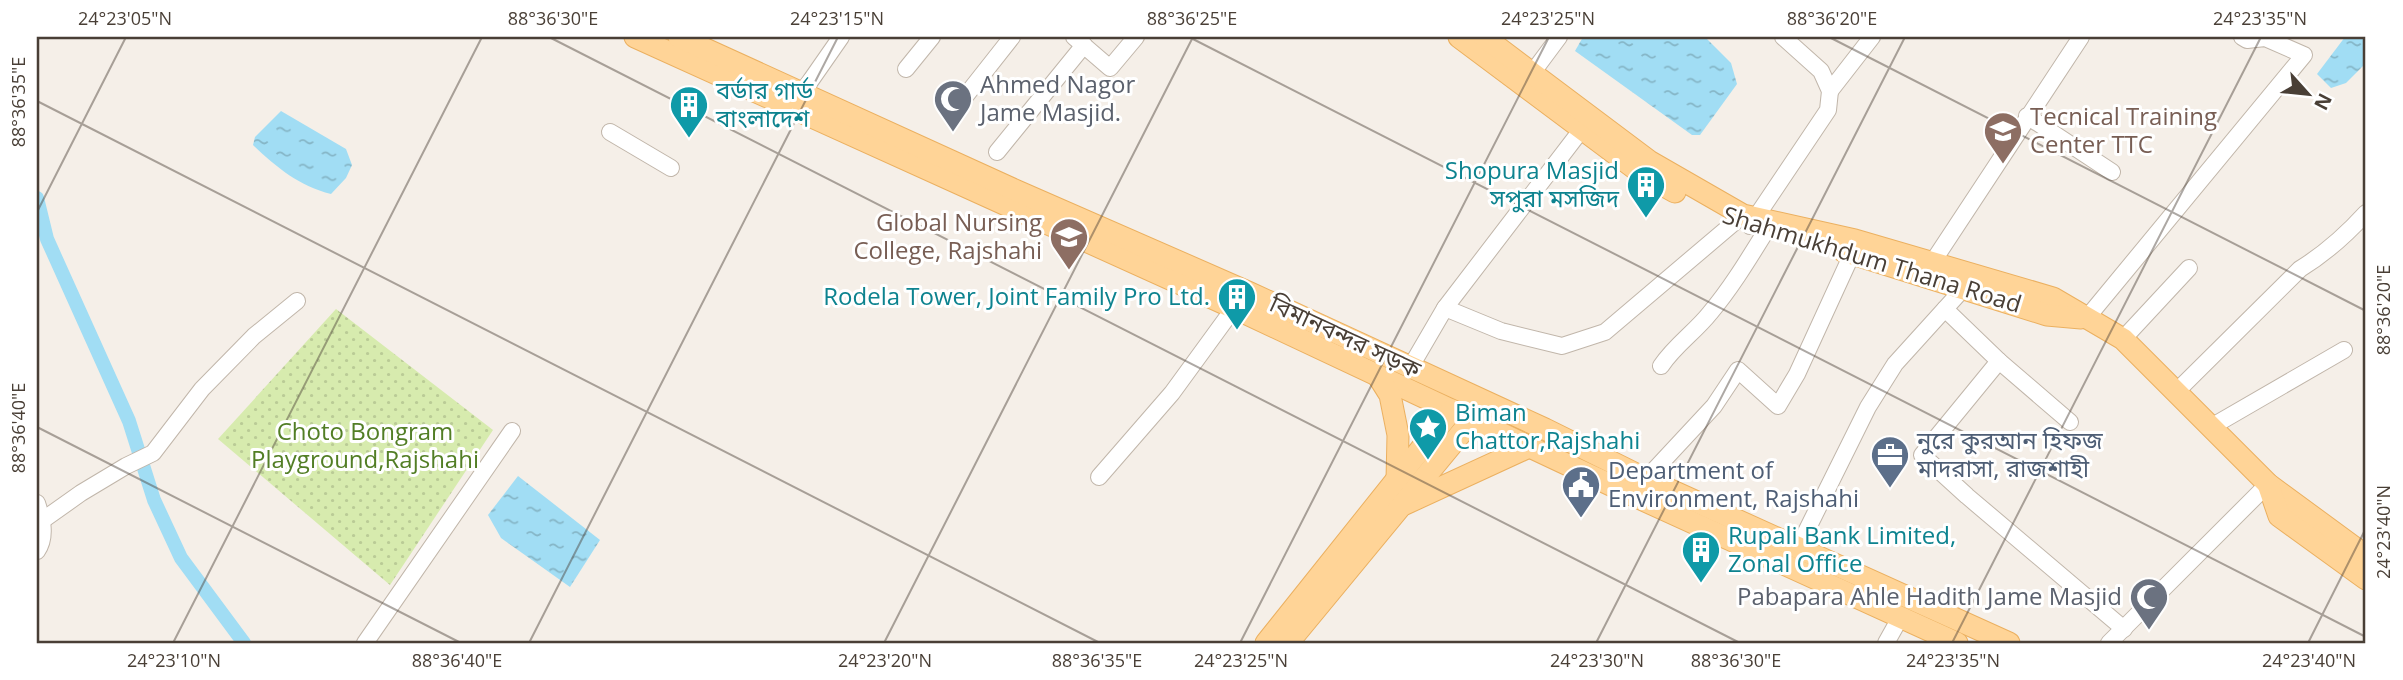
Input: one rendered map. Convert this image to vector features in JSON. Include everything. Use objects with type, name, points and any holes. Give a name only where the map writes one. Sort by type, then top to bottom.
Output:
[{"type":"main road","name":"বিমানবন্দর সড়ক","points":[[635,37],[1234,307],[1452,411],[1958,643]]},
{"type":"main road","name":"বিমানবন্দর সড়ক","points":[[679,37],[1017,191],[1248,292],[1545,429],[1646,479],[2009,643]]},
{"type":"main road","name":"Shahmukhdum Thana Road","points":[[1459,37],[1750,223],[1856,240],[2053,298],[2123,339],[2268,484],[2366,556]]},
{"type":"main road","name":"Shahmukhdum Thana Road","points":[[1484,37],[1582,129],[1641,173],[1696,203],[1750,223],[2047,315],[2086,319]]},
{"type":"main road","points":[[1378,376],[1390,395],[1398,435],[1397,480]]},
{"type":"main road","points":[[1266,643],[1452,411]]},
{"type":"main road","points":[[1288,643],[1472,420]]},
{"type":"main road","points":[[1399,506],[1531,446]]},
{"type":"main road","name":"Shahmukhdum Thana Road","points":[[2268,484],[2278,516],[2366,579]]},
{"type":"street","points":[[802,93],[841,37]]},
{"type":"street","points":[[906,69],[932,37]]},
{"type":"street","points":[[960,103],[1012,37]]},
{"type":"street","points":[[997,152],[1079,41],[1110,68],[1136,37]]},
{"type":"street","points":[[1527,79],[1559,37]]},
{"type":"street","points":[[1445,309],[1501,331],[1562,345],[1605,332],[1750,223],[1828,110],[1830,91],[1821,71],[1783,37]]},
{"type":"street","points":[[1830,91],[1871,37]]},
{"type":"street","points":[[1932,262],[2081,37]]},
{"type":"street","points":[[2086,319],[2304,55],[2265,38],[2247,40],[2242,37]]},
{"type":"street","points":[[2027,116],[2112,172]]},
{"type":"street","points":[[1410,368],[1445,309],[1582,129]]},
{"type":"street","points":[[610,132],[671,167]]},
{"type":"street","points":[[2176,392],[2300,269],[2322,256],[2347,235],[2366,213]]},
{"type":"street","points":[[1661,366],[1673,349],[1708,316],[1740,273],[1750,223]]},
{"type":"street","points":[[1646,479],[1714,406],[1738,370],[1778,406],[1797,374],[1852,254]]},
{"type":"street","points":[[2123,339],[2189,268]]},
{"type":"street","points":[[1798,548],[1868,407],[1895,364],[1963,289]]},
{"type":"street","points":[[43,520],[80,493],[153,453],[202,389],[254,336],[297,301]]},
{"type":"street","points":[[1099,477],[1172,393],[1234,307]]},
{"type":"street","points":[[1945,309],[1999,361],[2070,422]]},
{"type":"street","points":[[2211,427],[2344,350]]},
{"type":"street","points":[[1999,361],[1922,455],[2123,629]]},
{"type":"street","points":[[365,643],[512,431]]},
{"type":"street","points":[[2109,643],[2268,484]]},
{"type":"street","points":[[37,503],[43,520],[41,546],[37,551]]},
{"type":"street","points":[[1886,643],[1900,618]]},
{"type":"green space","name":"Choto Bongram Playground,Rajshahi","points":[[336,309],[493,430],[390,585],[218,439]]},
{"type":"water","points":[[1583,37],[1705,37],[1731,63],[1737,84],[1700,135],[1692,135],[1575,51]]},
{"type":"water","points":[[2345,37],[2366,37],[2366,63],[2346,83],[2331,88],[2317,74]]},
{"type":"water","points":[[281,111],[346,149],[352,165],[346,178],[331,194],[289,175],[253,145],[255,137]]},
{"type":"water","points":[[518,476],[600,540],[570,587],[501,538],[488,515]]},
{"type":"waterway","points":[[37,198],[47,239],[129,421],[154,500],[181,558],[244,643]]},
{"type":"place","name":"Ahmed Nagor Jame Masjid.","points":[[953,133]]},
{"type":"place","name":"বর্ডার গার্ড বাংলাদেশ","points":[[689,139]]},
{"type":"place","name":"Tecnical Training Center TTC","points":[[2003,165]]},
{"type":"place","name":"Shopura Masjid সপুরা মসজিদ","points":[[1646,219]]},
{"type":"place","name":"Global Nursing College, Rajshahi","points":[[1069,271]]},
{"type":"place","name":"Rodela Tower, Joint Family Pro Ltd.","points":[[1237,331]]},
{"type":"place","name":"Biman Chattor,Rajshahi","points":[[1428,461]]},
{"type":"place","name":"নুরে কুরআন হিফজ মাদরাসা, রাজশাহী","points":[[1890,489]]},
{"type":"place","name":"Department of Environment, Rajshahi","points":[[1581,519]]},
{"type":"place","name":"Rupali Bank Limited, Zonal Office","points":[[1701,584]]},
{"type":"place","name":"Pabapara Ahle Hadith Jame Masjid","points":[[2149,631]]}]
